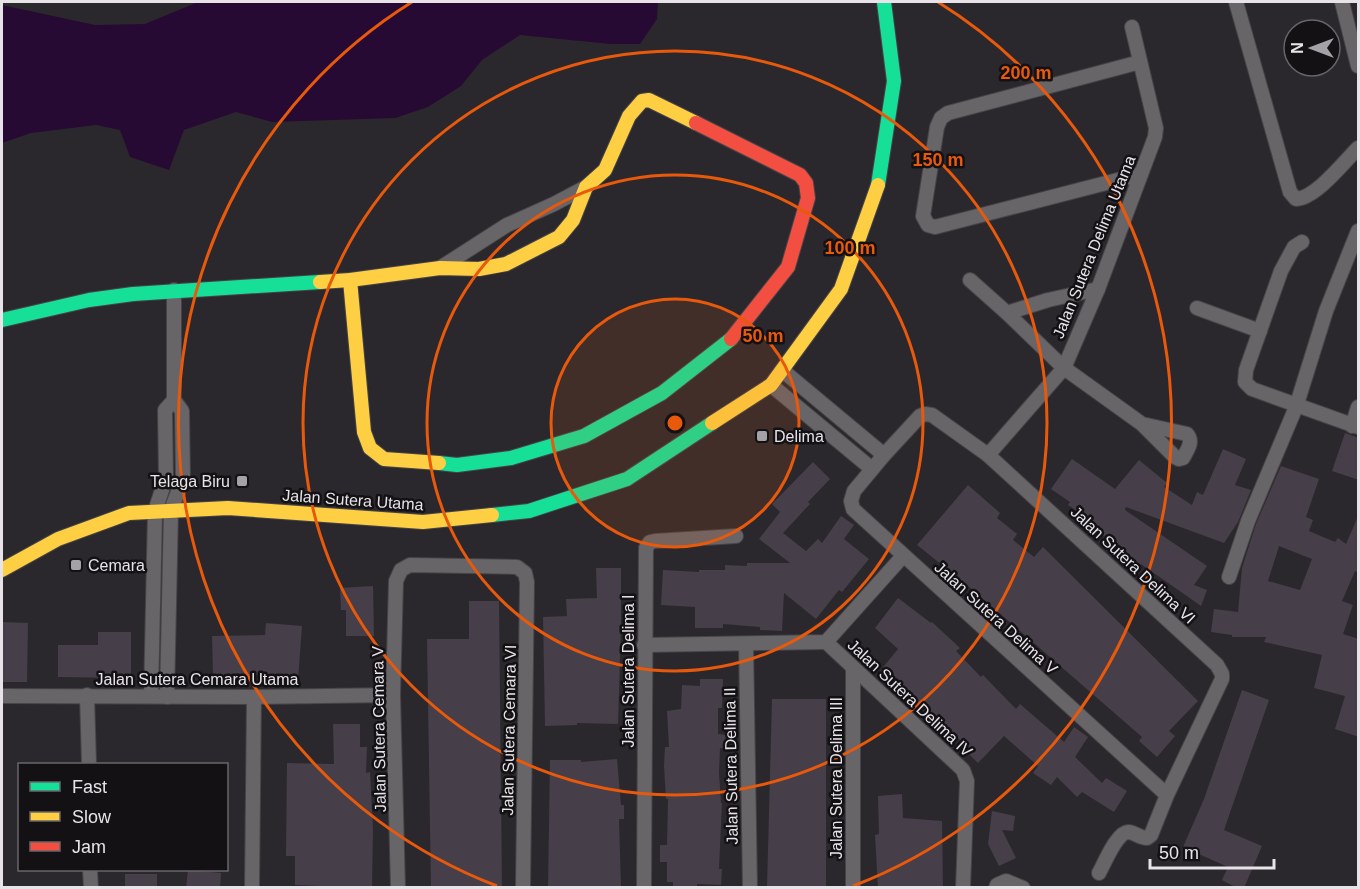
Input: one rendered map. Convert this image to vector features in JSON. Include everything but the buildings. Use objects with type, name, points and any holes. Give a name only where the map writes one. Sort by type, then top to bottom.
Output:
[{"type":"street","name":"Jalan Sutera Utama","points":[[2,570],[58,539],[129,513],[228,508],[423,522],[529,511],[627,479],[771,385],[841,290],[876,188],[894,81],[884,2]]},
{"type":"street","points":[[1236,2],[1290,192],[1296,199],[1304,198],[1318,188],[1359,148]]},
{"type":"street","points":[[1342,2],[1359,66]]},
{"type":"street","name":"Jalan Sutera Delima Utama","points":[[988,455],[1064,368],[1098,289],[1155,137],[1156,128],[1132,27]]},
{"type":"street","points":[[1140,63],[948,113],[941,118],[937,127],[923,216],[928,225],[935,227],[1141,174]]},
{"type":"street","points":[[350,280],[364,432],[370,448],[384,459],[457,465],[511,458],[584,436],[662,393],[735,335],[788,267],[808,198],[806,183],[800,175],[649,100],[642,101],[628,116],[605,170],[586,187],[507,225],[440,268]]},
{"type":"street","points":[[2,320],[89,300],[174,290],[350,280],[440,268],[479,269],[506,264],[559,237],[573,220],[586,187]]},
{"type":"street","points":[[1229,577],[1248,521],[1296,407],[1326,311],[1359,231]]},
{"type":"street","points":[[1302,242],[1294,247],[1281,271],[1246,370],[1245,382],[1252,389],[1355,427],[1359,407]]},
{"type":"street","points":[[970,280],[1007,312],[1064,368],[1142,424]]},
{"type":"street","points":[[1007,312],[1098,289]]},
{"type":"street","points":[[167,697],[171,510],[183,479],[182,411],[174,400],[174,290]]},
{"type":"street","points":[[1197,308],[1260,331]]},
{"type":"street","points":[[782,370],[884,455]]},
{"type":"street","points":[[771,385],[872,469]]},
{"type":"street","points":[[151,696],[155,511],[166,478],[165,410],[174,400]]},
{"type":"street","name":"Jalan Sutera Delima VI","points":[[884,455],[920,416],[932,415],[988,455],[1217,665],[1222,674],[1222,679],[1151,834],[1143,838],[1130,832],[1124,833],[1119,837],[1100,873]]},
{"type":"street","name":"Jalan Sutera Delima V","points":[[884,455],[854,491],[851,501],[853,509],[1167,795]]},
{"type":"street","name":"Jalan Sutera Delima I","points":[[644,888],[646,548],[650,543],[736,536]]},
{"type":"street","points":[[644,645],[826,642],[903,556]]},
{"type":"street","name":"Jalan Sutera Cemara V","points":[[398,888],[393,694],[396,581],[401,570],[410,565],[517,567],[525,573]]},
{"type":"street","name":"Jalan Sutera Cemara VI","points":[[523,888],[527,582],[525,573]]},
{"type":"street","name":"Jalan Sutera Delima IV","points":[[826,642],[963,770],[967,781],[963,888]]},
{"type":"street","name":"Jalan Sutera Delima II","points":[[746,644],[750,888]]},
{"type":"street","name":"Jalan Sutera Delima III","points":[[853,669],[853,888]]},
{"type":"street","name":"Jalan Sutera Cemara Utama","points":[[2,696],[254,697],[393,694]]},
{"type":"street","points":[[87,695],[88,763]]},
{"type":"street","points":[[252,888],[254,697]]},
{"type":"street","points":[[90,871],[90,888]]},
{"type":"street","points":[[996,888],[997,885],[1006,881],[1023,888]]},
{"type":"shaded area","points":[[198,2],[658,2],[657,19],[640,44],[610,44],[520,35],[482,60],[461,86],[428,107],[395,118],[272,122],[236,112],[184,130],[169,170],[130,157],[120,130],[96,125],[31,133],[2,143],[2,5],[95,25],[145,24]]},
{"type":"traffic: fast","points":[[878,185],[894,81],[884,2]]},
{"type":"traffic: fast","points":[[2,320],[89,300],[133,294],[320,282]]},
{"type":"traffic: fast","points":[[439,463],[457,465],[511,458],[584,436],[662,393],[731,339]]},
{"type":"traffic: fast","points":[[492,515],[529,511],[627,479],[712,423]]},
{"type":"traffic: slow","points":[[320,282],[440,268],[479,269],[506,264],[559,237],[573,220],[586,187],[605,170],[629,116],[642,101],[649,100],[696,123]]},
{"type":"traffic: slow","points":[[712,423],[771,385],[841,289],[878,185]]},
{"type":"traffic: slow","points":[[350,280],[364,432],[370,448],[384,459],[439,463]]},
{"type":"traffic: slow","points":[[2,570],[58,539],[129,513],[228,508],[423,522],[492,515]]},
{"type":"traffic: jam","points":[[696,123],[800,175],[806,183],[808,198],[788,267],[731,339]]},
{"type":"place","name":"Delima","points":[[762,436]]},
{"type":"place","name":"Telaga Biru","points":[[242,481]]},
{"type":"place","name":"Cemara","points":[[76,565]]}]
